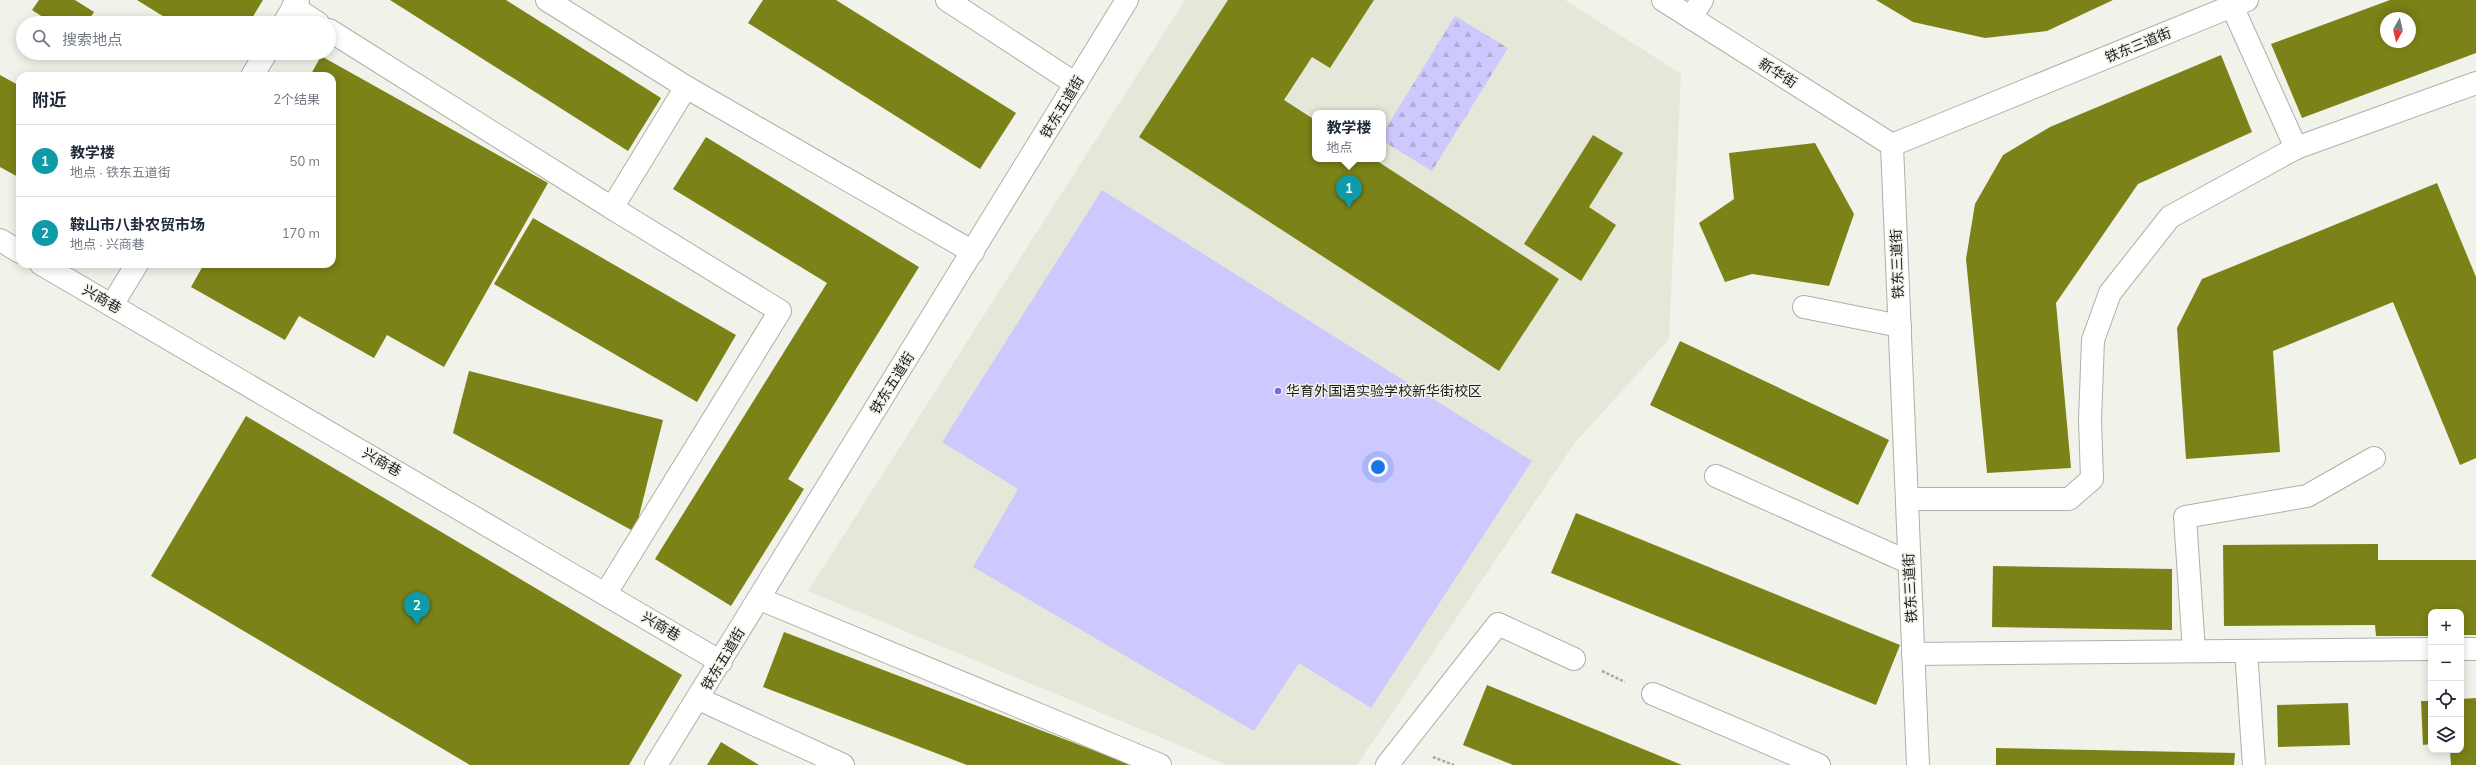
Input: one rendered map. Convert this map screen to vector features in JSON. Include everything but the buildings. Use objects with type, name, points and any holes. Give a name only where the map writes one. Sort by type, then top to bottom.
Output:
[{"type":"street","points":[[547,0],[686,87],[973,252]]},
{"type":"street","points":[[947,0],[1076,84]]},
{"type":"street","name":"铁东五道街","points":[[656,765],[760,599],[1127,0]]},
{"type":"street","name":"新华街","points":[[1663,0],[1697,9],[1892,145]]},
{"type":"street","points":[[2239,3],[2296,148]]},
{"type":"street","name":"铁东三道街","points":[[1918,765],[1908,562],[1907,499],[1892,145],[2239,3]]},
{"type":"street","points":[[292,10],[304,16]]},
{"type":"street","points":[[336,34],[612,208],[780,311],[606,593]]},
{"type":"street","points":[[254,72],[262,60]]},
{"type":"street","points":[[1907,499],[2069,499],[2092,479],[2090,420],[2093,340],[2110,293],[2170,217],[2296,148],[2476,83]]},
{"type":"street","points":[[612,208],[686,87]]},
{"type":"street","points":[[0,240],[16,250]]},
{"type":"street","name":"兴商巷","points":[[48,268],[606,593],[721,662]]},
{"type":"street","points":[[112,305],[135,268]]},
{"type":"street","points":[[1804,307],[1900,326]]},
{"type":"street","points":[[2194,651],[2185,517],[2307,496],[2374,458]]},
{"type":"street","points":[[1716,476],[1908,562]]},
{"type":"street","points":[[760,599],[1160,765]]},
{"type":"street","points":[[1387,765],[1498,624],[1574,659]]},
{"type":"street","points":[[1913,654],[2428,649]]},
{"type":"street","points":[[2464,649],[2476,649]]},
{"type":"street","points":[[2246,651],[2254,765]]},
{"type":"street","points":[[1653,694],[1819,765]]},
{"type":"street","points":[[698,699],[843,765]]},
{"type":"path","points":[[1574,659],[1653,694]]},
{"type":"shaded area","name":"华育外国语实验学校新华街校区","points":[[1185,0],[1565,0],[1681,74],[1669,339],[1574,444],[1357,765],[1227,765],[808,591]]},
{"type":"green space","points":[[1455,16],[1508,48],[1432,171],[1386,143],[1386,128]]},
{"type":"green space","points":[[1102,190],[1532,461],[1371,708],[1299,663],[1254,731],[973,567],[1018,489],[942,442]]},
{"type":"place","name":"教学楼","points":[[1349,208]]},
{"type":"place","name":"华育外国语实验学校新华街校区","points":[[1278,391]]},
{"type":"place","name":"鞍山市八卦农贸市场","points":[[417,625]]}]
